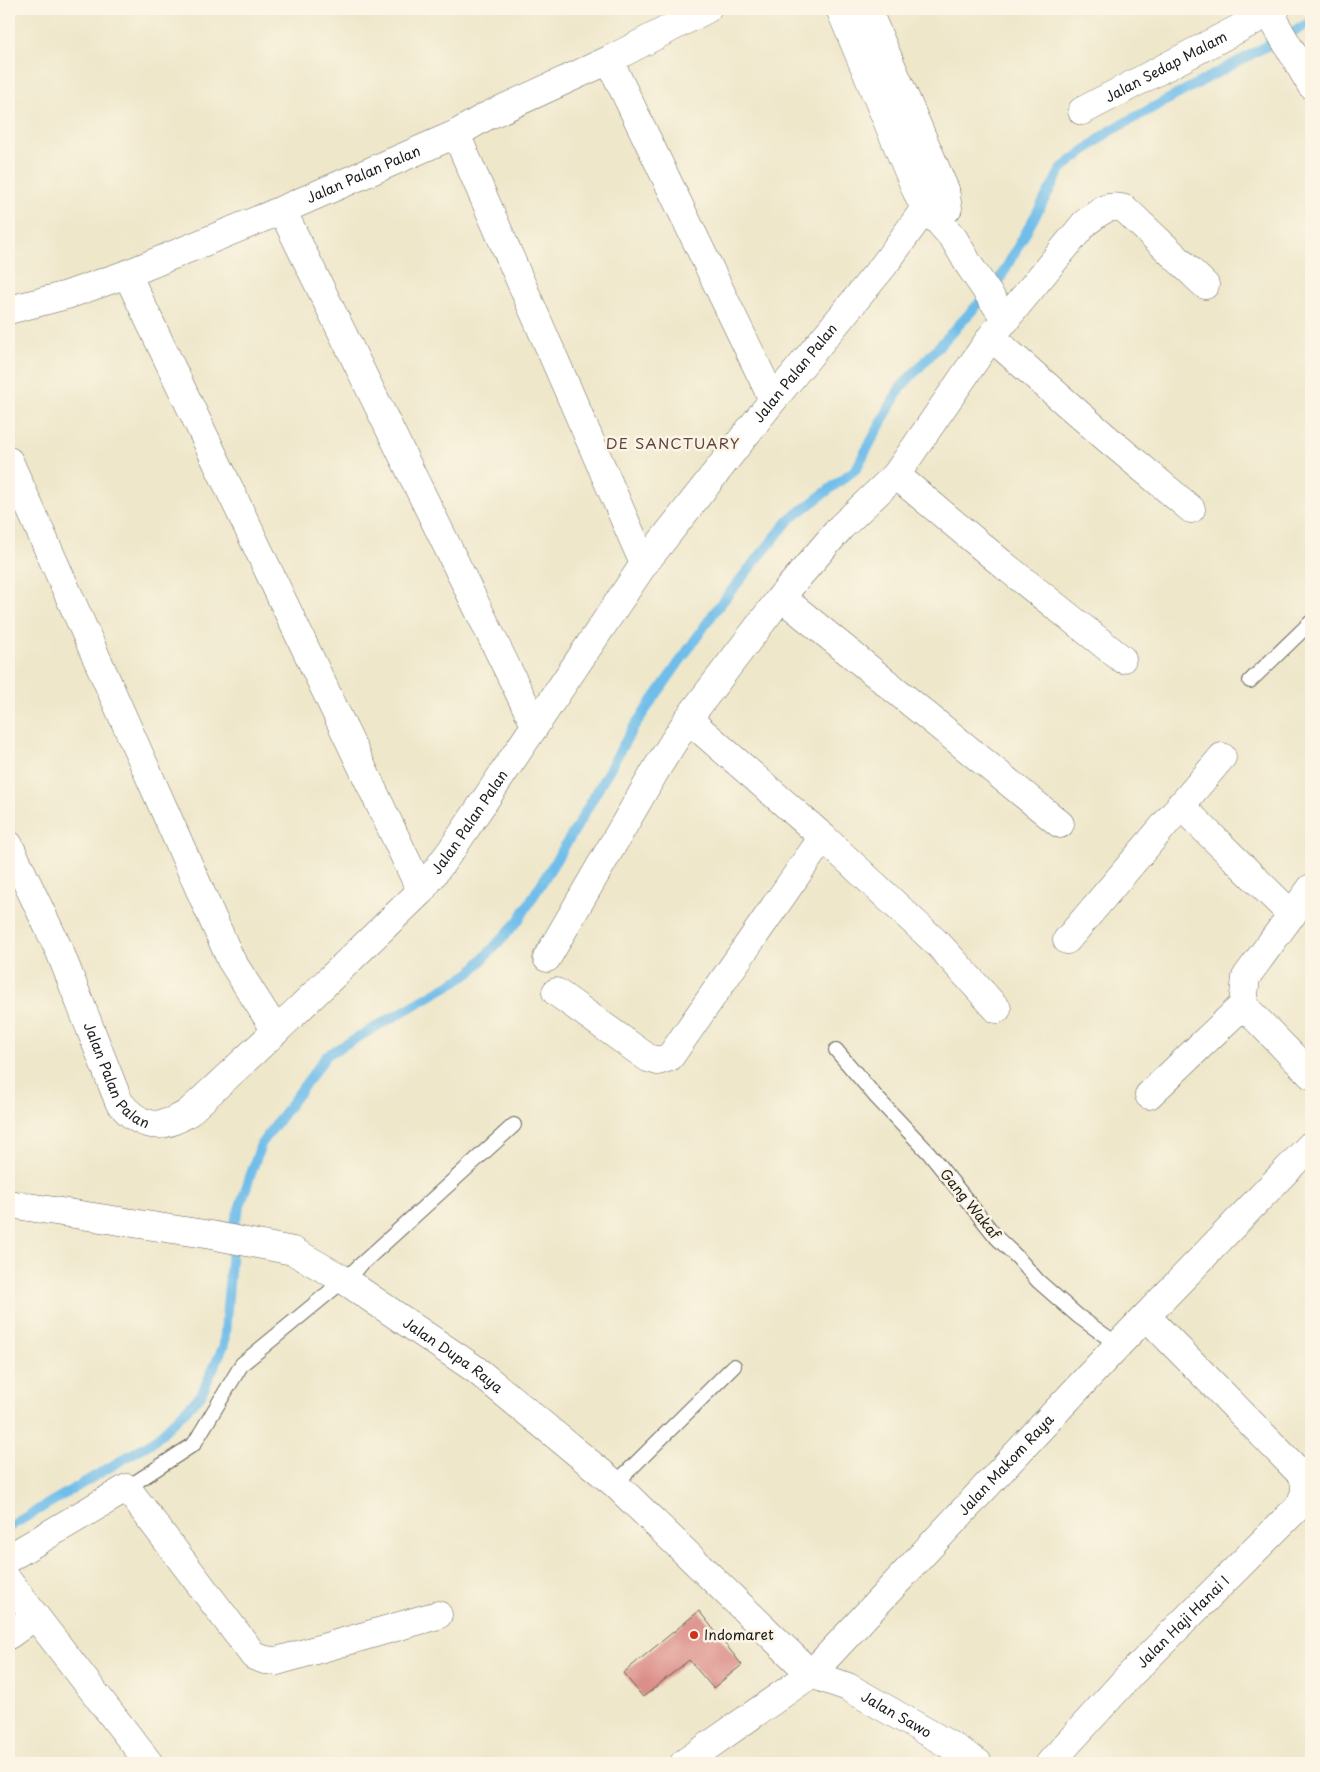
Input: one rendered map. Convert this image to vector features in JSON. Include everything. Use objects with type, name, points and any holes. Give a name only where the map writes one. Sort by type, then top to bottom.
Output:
[{"type":"street","name":"Jalan Palan Palan","points":[[9,310],[67,295],[126,274],[282,210],[456,134],[484,117],[609,60],[706,9]]},
{"type":"street","points":[[840,9],[919,197],[935,199]]},
{"type":"street","points":[[867,9],[935,199],[969,265],[989,294],[998,329],[1104,436],[1191,509]]},
{"type":"street","points":[[1278,24],[1311,85]]},
{"type":"street","name":"Jalan Sedap Malam","points":[[1082,111],[1278,24]]},
{"type":"street","points":[[609,60],[773,400]]},
{"type":"street","points":[[456,134],[644,564]]},
{"type":"street","name":"Jalan Palan Palan","points":[[9,845],[60,952],[119,1102],[128,1114],[139,1121],[151,1125],[166,1124],[188,1114],[421,892],[644,564],[935,199]]},
{"type":"street","points":[[546,958],[657,768],[688,719],[781,597],[841,527],[896,475],[998,329],[1084,223],[1103,210],[1113,206],[1129,211],[1205,285]]},
{"type":"street","points":[[282,210],[534,725]]},
{"type":"street","points":[[126,274],[421,892]]},
{"type":"street","points":[[9,461],[230,960],[276,1031]]},
{"type":"street","points":[[896,475],[1005,566],[1122,659]]},
{"type":"street","points":[[781,597],[1060,824]]},
{"type":"street","points":[[688,719],[823,837],[941,947],[997,1010]]},
{"type":"street","points":[[1066,940],[1222,756]]},
{"type":"street","points":[[1180,805],[1292,915]]},
{"type":"street","points":[[556,992],[648,1058],[658,1061],[670,1057],[823,837]]},
{"type":"street","points":[[1149,1095],[1243,1005],[1246,977],[1311,888]]},
{"type":"street","points":[[1243,1005],[1311,1075]]},
{"type":"street","name":"Jalan Makom Raya","points":[[684,1763],[811,1674],[1118,1345],[1311,1146]]},
{"type":"street","name":"Jalan Dupa Raya","points":[[9,1204],[211,1235],[293,1251],[344,1280],[475,1369],[622,1477],[811,1674]]},
{"type":"street","points":[[1147,1317],[1308,1474]]},
{"type":"street","name":"Jalan Haji Hanai I","points":[[1050,1763],[1131,1674],[1306,1511],[1305,1492],[1308,1474]]},
{"type":"street","points":[[9,1558],[127,1488],[254,1656],[265,1660],[277,1661],[438,1615]]},
{"type":"street","points":[[9,1582],[149,1763]]},
{"type":"street","points":[[9,1636],[35,1616]]},
{"type":"street","name":"Jalan Sawo","points":[[811,1674],[848,1687],[978,1763]]},
{"type":"lane","points":[[1250,681],[1311,622]]},
{"type":"lane","name":"Gang Wakaf","points":[[836,1050],[877,1098],[930,1153],[997,1238],[1044,1287],[1078,1316],[1118,1345]]},
{"type":"lane","points":[[127,1488],[194,1444],[242,1364],[344,1280],[514,1125]]},
{"type":"lane","points":[[622,1477],[734,1366]]},
{"type":"building","name":"Indomaret","points":[[699,1611],[742,1665],[713,1688],[689,1660],[643,1697],[623,1673]]},
{"type":"waterway","points":[[9,1527],[154,1441],[201,1395],[224,1345],[234,1224],[261,1144],[327,1055],[470,973],[518,921],[576,828],[633,728],[718,607],[789,520],[856,469],[900,388],[997,284],[1062,168],[1110,131],[1311,22]]},
{"type":"place","name":"Indomaret","points":[[694,1635]]},
{"type":"district","name":"DE SANCTUARY","points":[[673,444]]}]
